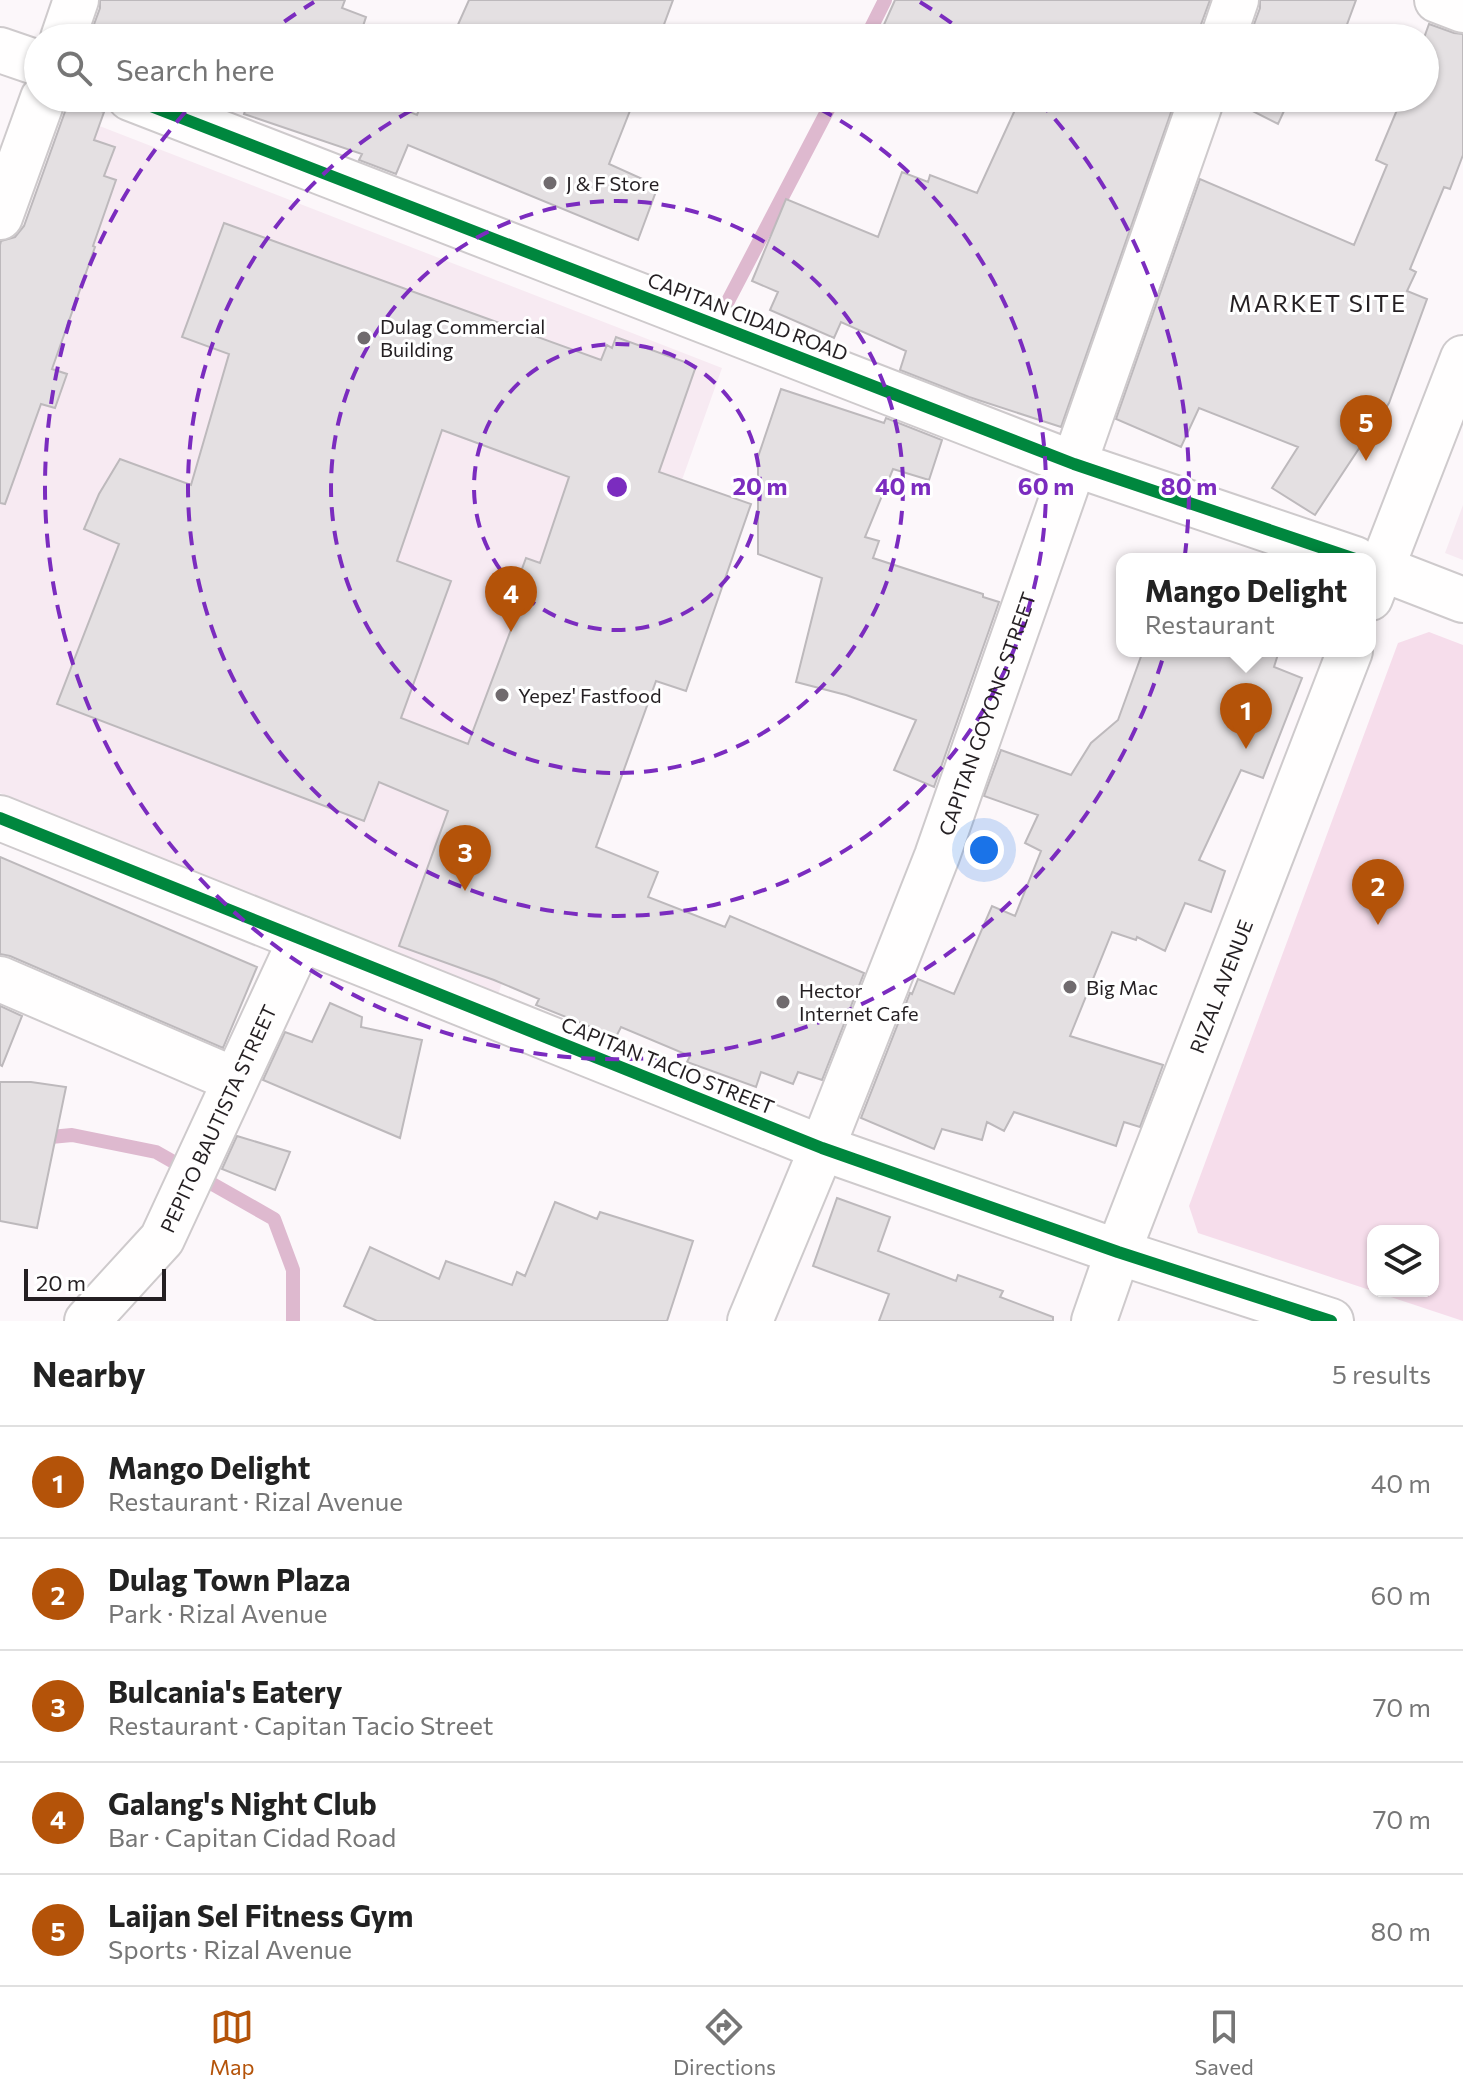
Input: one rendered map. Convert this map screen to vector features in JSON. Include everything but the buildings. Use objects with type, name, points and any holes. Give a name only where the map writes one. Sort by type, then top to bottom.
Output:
[{"type":"street","points":[[68,24],[76,0]]},
{"type":"street","points":[[1228,24],[1236,0]]},
{"type":"street","points":[[1437,0],[1463,10]]},
{"type":"street","points":[[0,50],[24,58]]},
{"type":"street","points":[[0,217],[38,112]]},
{"type":"street","name":"CAPITAN CIDAD ROAD","points":[[166,112],[1074,464],[1317,553]]},
{"type":"street","name":"CAPITAN GOYONG STREET","points":[[750,1321],[937,856],[1197,112]]},
{"type":"street","points":[[1376,556],[1463,358]]},
{"type":"street","name":"CAPITAN CIDAD ROAD","points":[[1376,574],[1463,600]]},
{"type":"street","name":"RIZAL AVENUE","points":[[1094,1321],[1348,657]]},
{"type":"street","name":"CAPITAN TACIO STREET","points":[[0,818],[822,1148],[1118,1252],[1331,1321]]},
{"type":"street","name":"PEPITO BAUTISTA STREET","points":[[87,1321],[162,1239],[301,939]]},
{"type":"street","points":[[0,979],[235,1080]]},
{"type":"shaded area","points":[[66,113],[722,368],[497,997],[0,793],[0,294]]},
{"type":"shaded area","points":[[1463,505],[1463,560],[1445,553]]},
{"type":"shaded area","points":[[1429,632],[1463,645],[1463,1321],[1391,1297],[1439,1297],[1439,1225],[1367,1225],[1367,1289],[1198,1233],[1189,1206],[1398,643]]},
{"type":"waterway","points":[[873,24],[885,0]]},
{"type":"waterway","points":[[727,303],[827,112]]},
{"type":"waterway","points":[[40,1138],[72,1135],[156,1152],[274,1219],[293,1270],[293,1321]]},
{"type":"cycle path","points":[[166,112],[1074,464],[1337,553]]},
{"type":"cycle path","points":[[0,818],[822,1148],[1118,1252],[1331,1321]]},
{"type":"place","name":"J & F Store","points":[[550,183]]},
{"type":"place","name":"Dulag Commercial Building","points":[[364,338]]},
{"type":"place","name":"Laijan Sel Fitness Gym","points":[[1366,461]]},
{"type":"place","name":"Galang's Night Club","points":[[511,632]]},
{"type":"place","name":"Yepez' Fastfood","points":[[502,695]]},
{"type":"place","name":"Mango Delight","points":[[1246,749]]},
{"type":"place","name":"Bulcania's Eatery","points":[[465,891]]},
{"type":"place","name":"Dulag Town Plaza","points":[[1378,925]]},
{"type":"place","name":"Big Mac","points":[[1070,987]]},
{"type":"place","name":"Hector Internet Cafe","points":[[783,1002]]},
{"type":"district","name":"MARKET SITE","points":[[1318,302]]}]
